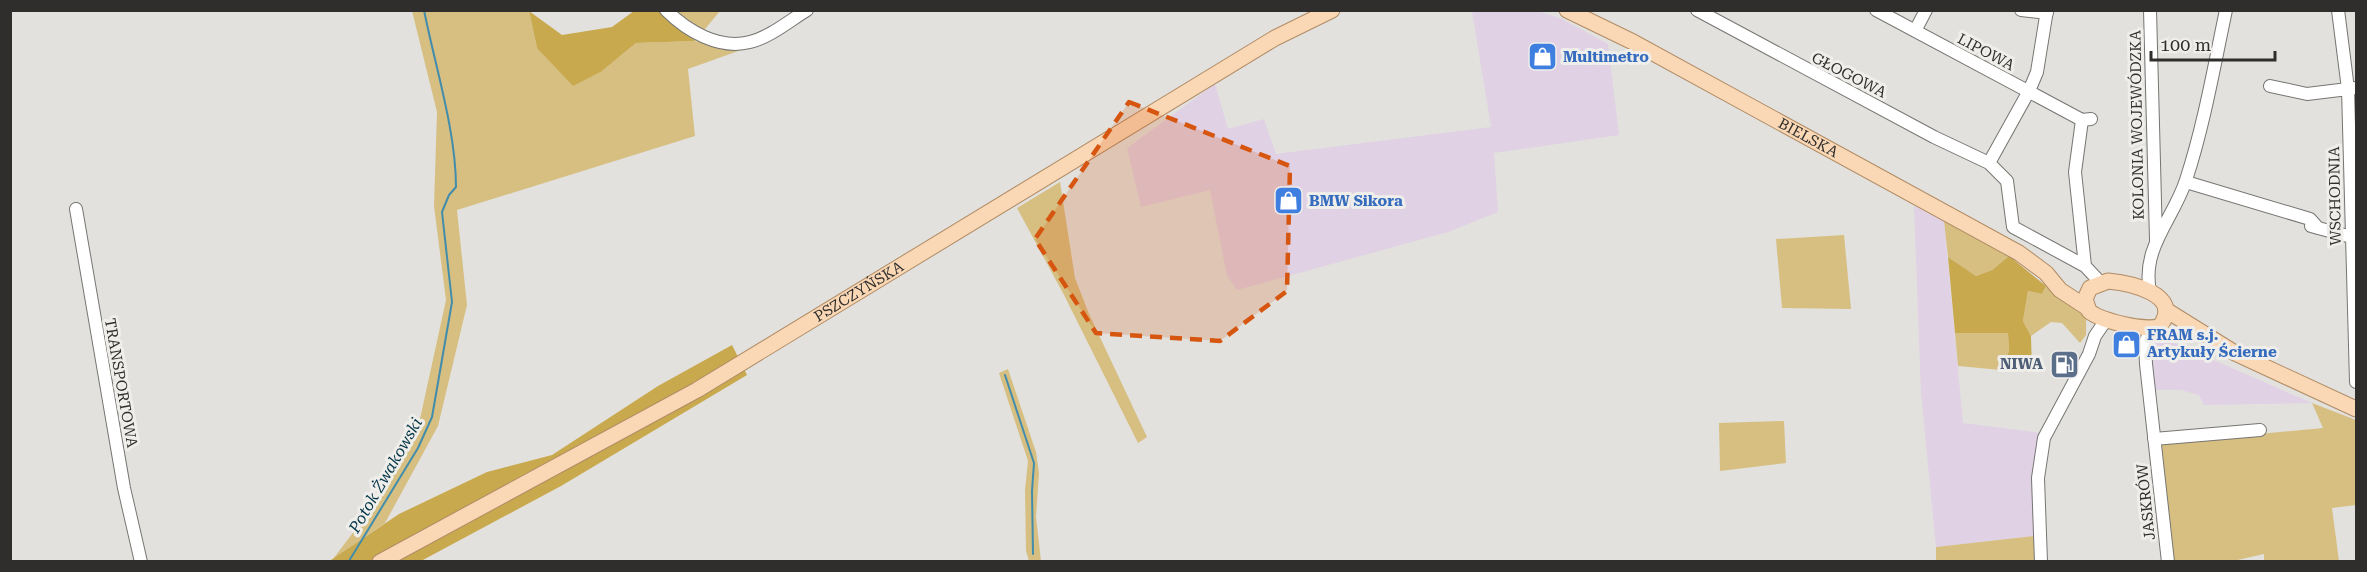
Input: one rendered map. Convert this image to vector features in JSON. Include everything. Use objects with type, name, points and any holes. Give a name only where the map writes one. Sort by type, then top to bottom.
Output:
[{"type":"main road","name":"PSZCZYŃSKA","points":[[380,561],[697,390],[1275,38],[1332,10]]},
{"type":"main road","name":"BIELSKA","points":[[1567,10],[1633,42],[1943,211],[2019,253],[2046,273],[2071,287],[2111,281],[2150,291]]},
{"type":"main road","name":"BIELSKA","points":[[2046,273],[2060,290],[2096,314],[2149,331]]},
{"type":"main road","points":[[2095,285],[2085,299],[2096,314]]},
{"type":"main road","points":[[2149,331],[2165,320],[2166,310],[2162,301],[2150,291]]},
{"type":"main road","points":[[2166,310],[2235,353],[2356,409]]},
{"type":"main road","points":[[2149,331],[2194,329]]},
{"type":"street","points":[[666,10],[698,35],[733,43],[748,43],[762,38],[807,10]]},
{"type":"street","name":"GŁOGOWA","points":[[1697,10],[1934,137],[1989,163],[2007,181],[2013,227],[2085,266]]},
{"type":"street","name":"LIPOWA","points":[[1876,10],[2086,120],[2075,172],[2085,266]]},
{"type":"street","points":[[1915,31],[1926,10]]},
{"type":"street","points":[[1989,163],[2037,72],[2047,12],[2021,10]]},
{"type":"street","name":"KOLONIA WOJEWÓDZKA","points":[[2150,10],[2156,240]]},
{"type":"street","points":[[2150,291],[2150,263],[2156,240],[2186,182],[2226,10]]},
{"type":"street","name":"WSCHODNIA","points":[[2338,10],[2352,89],[2356,382]]},
{"type":"street","points":[[2270,86],[2307,94],[2352,89]]},
{"type":"street","points":[[2186,182],[2310,219],[2319,228],[2353,238]]},
{"type":"street","name":"TRANSPORTOWA","points":[[76,209],[122,477],[141,561]]},
{"type":"street","points":[[2133,287],[2150,263]]},
{"type":"street","points":[[2085,266],[2095,285]]},
{"type":"street","points":[[2041,561],[2038,478],[2044,438],[2089,354],[2095,336],[2096,314]]},
{"type":"street","name":"JASKRÓW","points":[[2149,331],[2154,439],[2168,561]]},
{"type":"street","points":[[2154,439],[2260,430]]},
{"type":"highlighted area","points":[[1129,102],[1290,166],[1287,291],[1220,341],[1096,333],[1035,239]]},
{"type":"shaded area","points":[[412,11],[529,11],[537,48],[602,71],[636,43],[694,41],[660,11],[720,11],[695,41],[741,50],[688,69],[695,136],[457,210],[467,305],[438,426],[385,523],[333,559],[383,493],[418,428],[446,300],[434,206],[437,112]]},
{"type":"shaded area","points":[[529,11],[562,35],[612,27],[634,11],[660,11],[695,41],[636,43],[602,71],[573,86],[537,48]]},
{"type":"shaded area","points":[[1472,11],[1538,11],[1562,19],[1608,44],[1619,135],[1494,153],[1498,212],[1448,232],[1237,290],[1227,276],[1210,190],[1141,207],[1127,148],[1215,84],[1228,129],[1264,119],[1276,154],[1491,127]]},
{"type":"shaded area","points":[[1060,182],[1075,278],[1089,314],[1147,437],[1138,443],[1064,295],[1017,208]]},
{"type":"shaded area","points":[[1914,206],[1944,221],[1963,423],[2041,433],[2035,536],[1936,547],[1921,393]]},
{"type":"shaded area","points":[[1944,221],[2009,256],[1992,270],[1976,276],[1948,257]]},
{"type":"shaded area","points":[[1844,235],[1851,309],[1782,308],[1776,239]]},
{"type":"shaded area","points":[[2009,256],[2046,286],[2042,294],[2028,291],[2023,321],[2031,336],[2032,372],[2001,370],[2009,351],[2008,333],[1955,333],[1948,257],[1976,276],[1992,270]]},
{"type":"shaded area","points":[[2046,286],[2086,318],[2086,335],[2080,343],[2062,323],[2051,322],[2031,336],[2023,321],[2028,291],[2042,294]]},
{"type":"shaded area","points":[[1955,333],[2008,333],[2009,351],[2001,370],[1958,366]]},
{"type":"shaded area","points":[[2161,337],[2312,403],[2204,405],[2199,395],[2181,390],[2155,390],[2148,345]]},
{"type":"shaded area","points":[[732,345],[747,375],[561,486],[421,561],[328,562],[399,514],[487,472],[552,455],[658,386]]},
{"type":"shaded area","points":[[1008,369],[1036,452],[1039,473],[1036,517],[1041,561],[1029,561],[1026,551],[1025,490],[1028,461],[999,373]]},
{"type":"shaded area","points":[[2312,403],[2356,420],[2356,505],[2332,508],[2339,561],[2264,561],[2264,554],[2233,561],[2174,561],[2161,443],[2323,428]]},
{"type":"shaded area","points":[[1784,421],[1786,463],[1720,471],[1719,423]]},
{"type":"shaded area","points":[[2035,536],[2036,561],[1936,561],[1936,547]]},
{"type":"waterway","name":"Potok Żwakowski","points":[[349,561],[418,448],[432,417],[452,302],[442,212],[449,195],[456,187],[453,144],[424,10]]},
{"type":"waterway","points":[[1005,375],[1034,463],[1033,554]]},
{"type":"place","name":"Multimetro","points":[[1542,57]]},
{"type":"place","name":"BMW Sikora","points":[[1288,201]]},
{"type":"place","name":"FRAM s.j. Artykuły Ścierne","points":[[2126,344]]},
{"type":"place","name":"NIWA","points":[[2064,364]]}]
